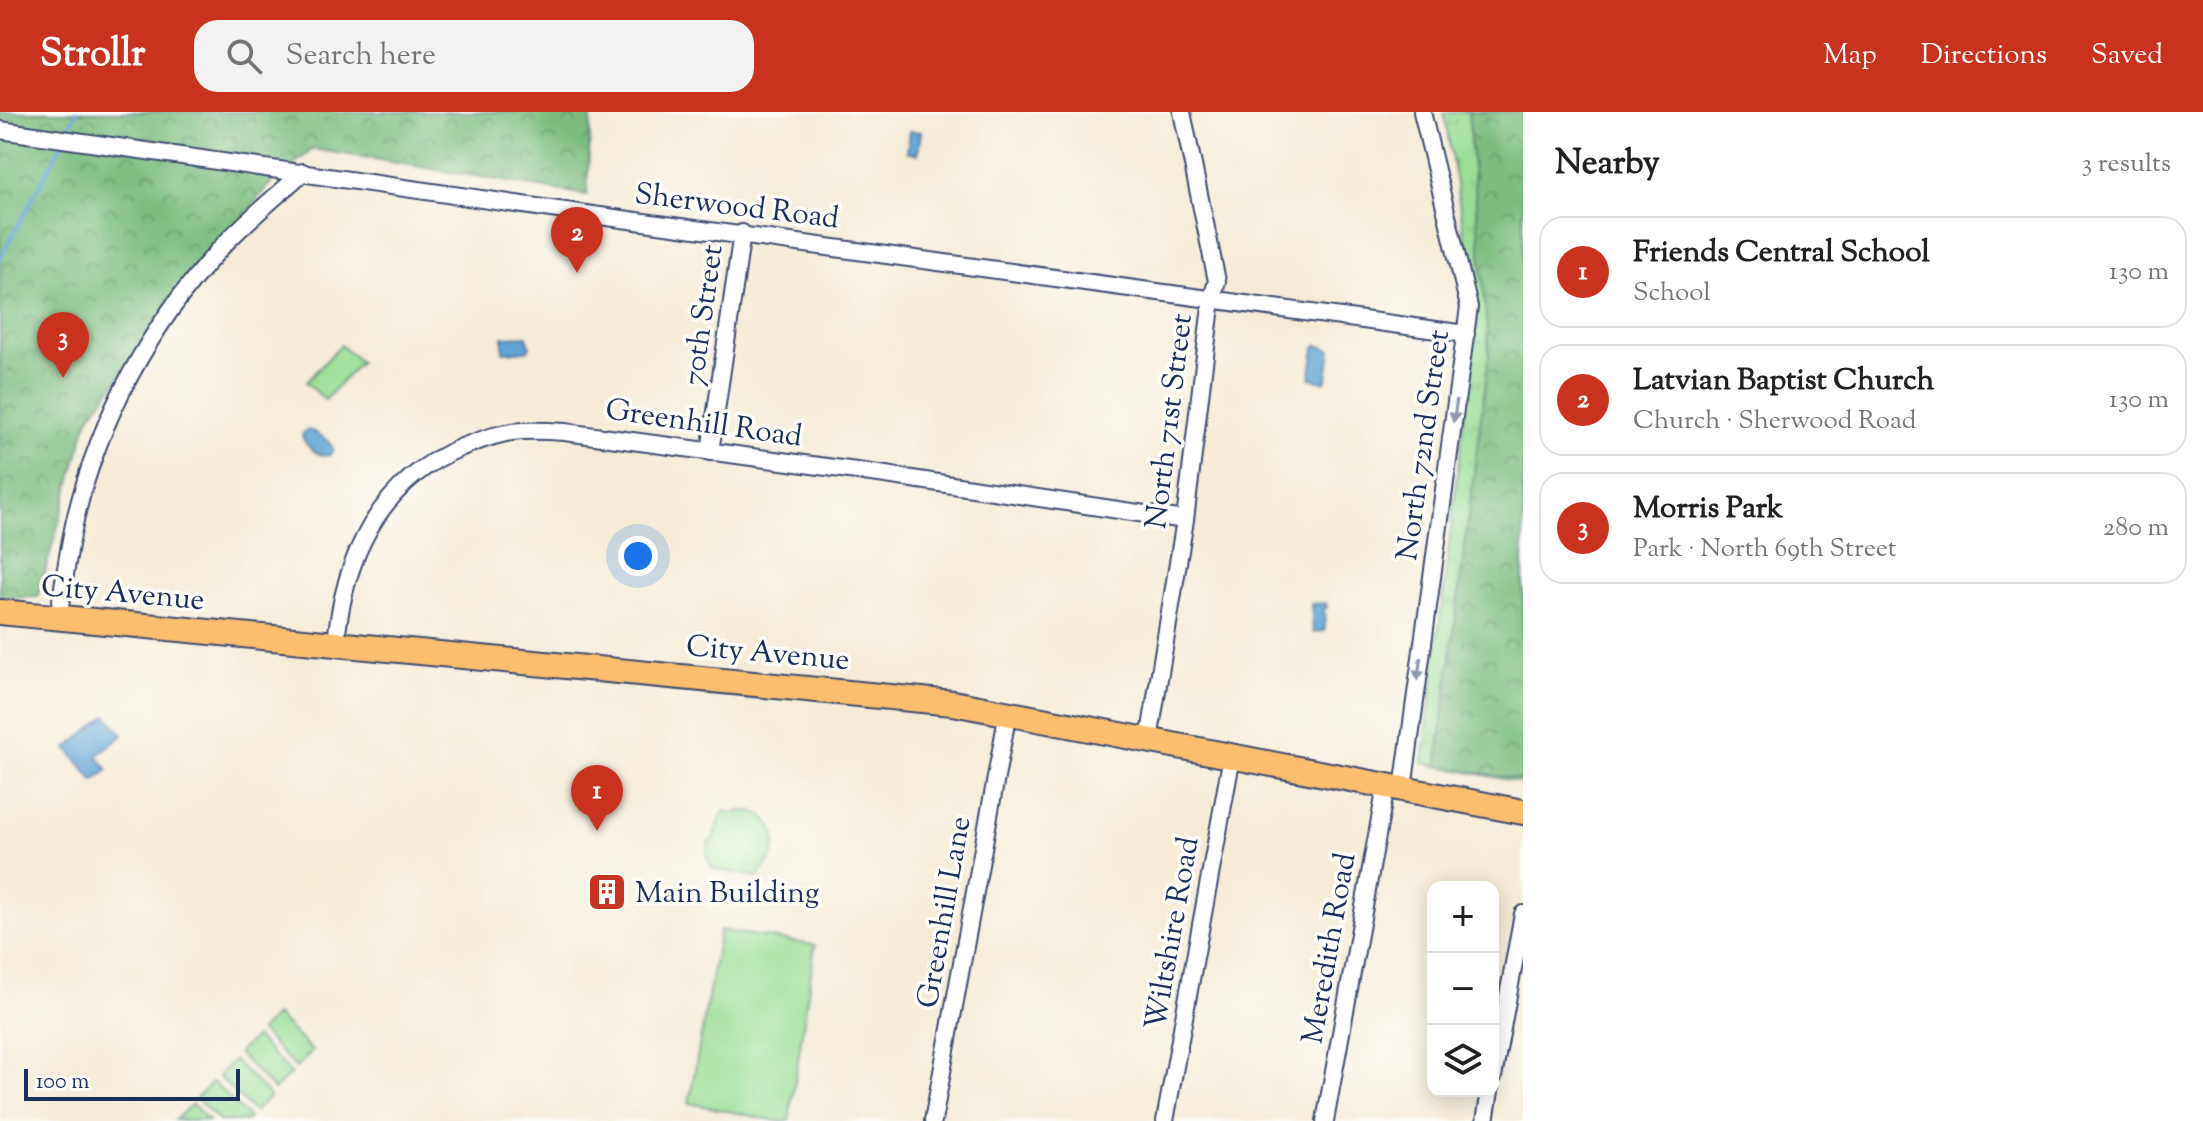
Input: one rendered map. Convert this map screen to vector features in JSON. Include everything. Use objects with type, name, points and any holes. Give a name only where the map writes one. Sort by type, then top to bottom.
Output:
[{"type":"highway","name":"City Avenue","points":[[0,612],[910,698],[1008,712],[1523,812]]},
{"type":"street","name":"North 71st Street","points":[[1149,740],[1185,520],[1212,298],[1217,281],[1182,112]]},
{"type":"street","name":"North 72nd Street","points":[[1395,787],[1469,307],[1422,112]]},
{"type":"street","name":"Sherwood Road","points":[[0,130],[600,216],[1466,334]]},
{"type":"street","points":[[58,618],[76,515],[111,414],[138,358],[182,294],[221,248],[303,172]]},
{"type":"street","name":"70th Street","points":[[710,452],[742,233]]},
{"type":"street","name":"Greenhill Road","points":[[336,644],[347,578],[366,534],[394,494],[450,452],[484,439],[521,431],[565,432],[1185,520]]},
{"type":"street","name":"Greenhill Lane","points":[[933,1121],[1008,712]]},
{"type":"street","name":"Wiltshire Road","points":[[1165,1121],[1232,756]]},
{"type":"street","name":"Meredith Road","points":[[1325,1121],[1395,787]]},
{"type":"street","points":[[1499,1044],[1523,914]]},
{"type":"street","points":[[1485,1121],[1489,1097]]},
{"type":"green space","points":[[0,112],[591,112],[587,195],[313,149],[267,187],[88,419],[38,597],[0,598]]},
{"type":"green space","points":[[1444,112],[1523,112],[1523,783],[1423,763],[1477,310]]},
{"type":"green space","points":[[1468,112],[1523,112],[1523,780],[1437,766],[1489,352]]},
{"type":"green space","points":[[341,345],[360,362],[325,400],[306,382]]},
{"type":"green space","points":[[723,811],[755,812],[766,819],[773,829],[775,849],[759,877],[713,869],[706,856],[709,841],[712,841]]},
{"type":"green space","points":[[720,930],[815,945],[789,1121],[689,1103]]},
{"type":"green space","points":[[276,1015],[312,1051],[296,1068],[260,1031]]},
{"type":"green space","points":[[255,1037],[291,1073],[274,1090],[238,1053]]},
{"type":"green space","points":[[234,1060],[270,1096],[254,1112],[218,1076]]},
{"type":"green space","points":[[213,1082],[249,1118],[246,1121],[219,1121],[196,1098]]},
{"type":"green space","points":[[192,1104],[209,1121],[175,1120]]},
{"type":"water","points":[[910,131],[921,132],[918,154],[907,152]]},
{"type":"water","points":[[527,336],[530,347],[527,351],[503,352],[503,337]]},
{"type":"water","points":[[1318,345],[1331,350],[1324,382],[1310,378]]},
{"type":"water","points":[[306,430],[329,442],[333,449],[330,455],[321,455],[309,447],[302,435]]},
{"type":"water","points":[[1326,603],[1325,631],[1313,632],[1311,604]]},
{"type":"water","points":[[107,715],[123,735],[97,756],[108,770],[94,781],[67,748]]},
{"type":"waterway","points":[[66,134],[76,112]]},
{"type":"waterway","points":[[0,259],[63,142]]},
{"type":"place","name":"Latvian Baptist Church","points":[[577,273]]},
{"type":"place","name":"Morris Park","points":[[63,378]]},
{"type":"place","name":"Friends Central School","points":[[597,831]]},
{"type":"place","name":"Main Building","points":[[607,892]]}]
